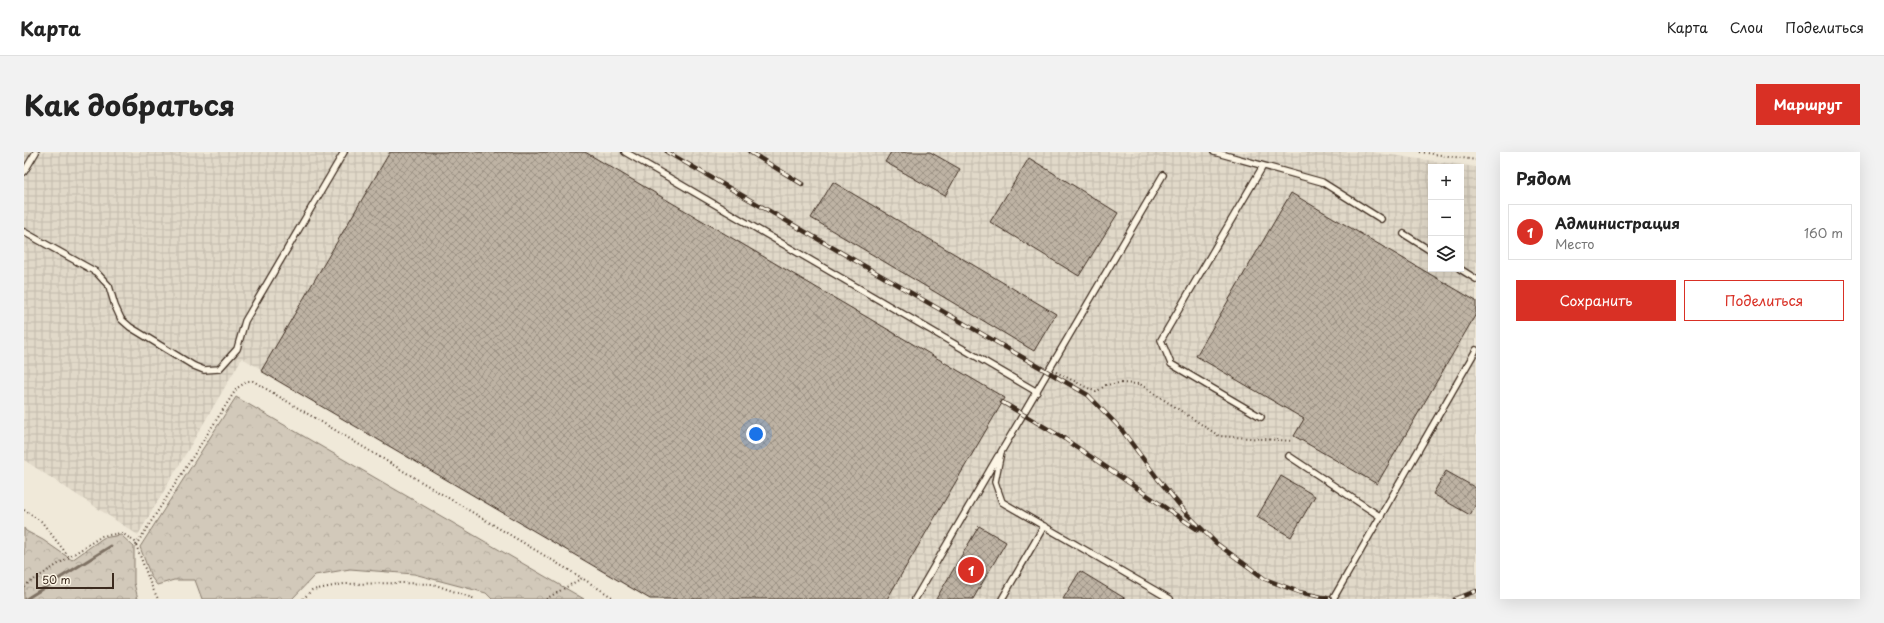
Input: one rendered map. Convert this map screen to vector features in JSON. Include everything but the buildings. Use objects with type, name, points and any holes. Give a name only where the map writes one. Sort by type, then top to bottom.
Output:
[{"type":"lane","points":[[24,172],[36,152]]},
{"type":"lane","points":[[24,232],[96,272],[109,286],[121,319],[130,327],[194,366],[204,370],[219,369],[237,349],[245,321],[344,152]]},
{"type":"lane","points":[[625,152],[1037,392]]},
{"type":"lane","points":[[1214,152],[1322,182],[1381,219]]},
{"type":"lane","points":[[1261,417],[1171,364],[1161,340],[1263,166]]},
{"type":"lane","points":[[915,599],[1163,175]]},
{"type":"lane","points":[[1404,234],[1428,249]]},
{"type":"lane","points":[[1464,272],[1476,279]]},
{"type":"lane","points":[[1333,599],[1476,350]]},
{"type":"lane","points":[[1000,452],[995,482],[1002,502],[1170,599]]},
{"type":"lane","points":[[1290,456],[1381,517]]},
{"type":"lane","points":[[1002,599],[1044,526]]},
{"type":"path","points":[[1420,152],[1476,160]]},
{"type":"path","points":[[1050,369],[1096,392],[1106,385],[1119,383],[1140,384],[1219,436],[1293,441]]},
{"type":"path","points":[[136,545],[237,388],[248,381],[253,381],[615,599]]},
{"type":"path","points":[[24,510],[41,521],[69,557]]},
{"type":"path","points":[[24,586],[102,536],[122,533],[135,542],[151,585],[158,599]]},
{"type":"path","points":[[546,599],[582,578]]},
{"type":"path","points":[[302,599],[312,590],[344,584],[400,583],[434,584],[475,599]]},
{"type":"shaded area","points":[[24,152],[1370,152],[1455,164],[1428,164],[1428,272],[1464,272],[1464,165],[1476,167],[1476,599],[651,599],[242,358],[138,535],[24,460]]},
{"type":"green space","points":[[236,397],[584,599],[492,599],[486,593],[414,574],[350,569],[315,575],[292,599],[202,599],[195,580],[174,580],[157,585],[151,577],[140,547]]},
{"type":"green space","points":[[24,528],[26,531],[43,540],[72,560],[103,538],[121,535],[134,547],[134,583],[138,599],[24,599]]},
{"type":"waterway","points":[[26,599],[111,546]]},
{"type":"railway","points":[[667,152],[1088,395],[1121,429],[1158,479],[1187,514],[1216,543],[1265,579],[1299,592],[1331,599]]},
{"type":"railway","points":[[750,152],[802,184]]},
{"type":"railway","points":[[1002,402],[1065,439],[1198,530]]},
{"type":"railway","points":[[1455,599],[1476,591]]},
{"type":"place","name":"Администрация","points":[[971,570]]}]
